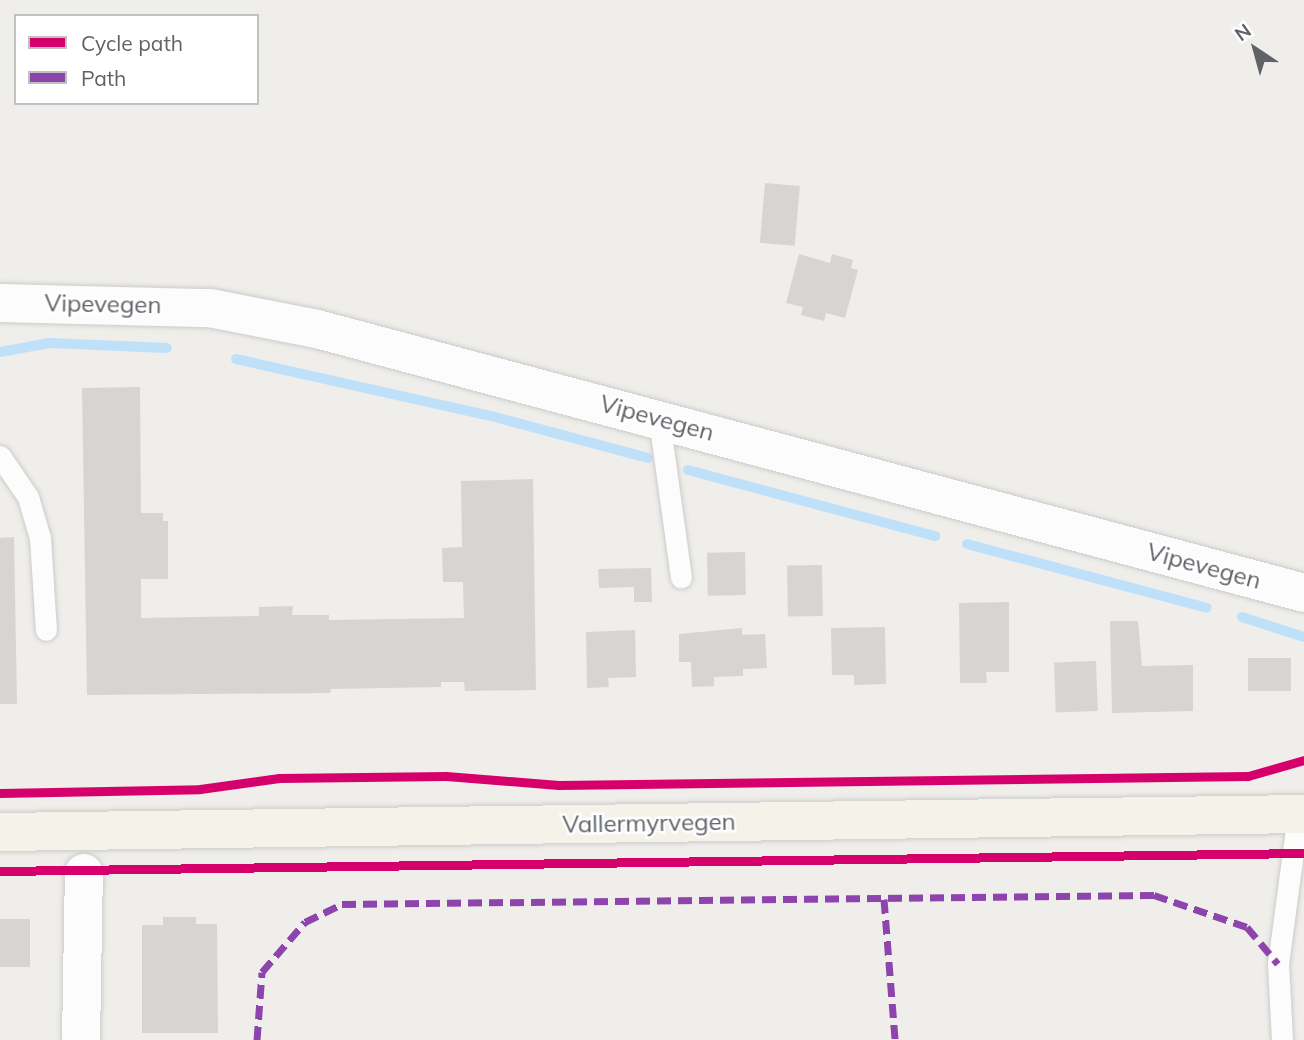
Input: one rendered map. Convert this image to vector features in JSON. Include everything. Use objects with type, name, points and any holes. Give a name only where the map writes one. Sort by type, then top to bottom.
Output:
[{"type":"main road","name":"Vallermyrvegen","points":[[0,832],[1301,814]]},
{"type":"street","name":"Vipevegen","points":[[0,303],[89,302],[210,308],[317,329],[1304,593]]},
{"type":"street","points":[[80,1040],[84,873]]},
{"type":"lane","points":[[659,419],[681,577]]},
{"type":"lane","points":[[0,456],[28,496],[40,538],[46,630]]},
{"type":"lane","name":"Vallermyrvegen","points":[[1282,1040],[1278,964],[1301,814]]},
{"type":"building","points":[[765,183],[800,186],[795,246],[760,243]]},
{"type":"building","points":[[799,254],[830,263],[832,254],[853,260],[851,268],[858,270],[845,318],[826,313],[824,321],[801,315],[803,307],[786,303]]},
{"type":"building","points":[[140,387],[141,513],[163,513],[163,521],[168,521],[168,579],[141,579],[141,618],[259,616],[259,607],[293,606],[292,615],[329,615],[329,620],[464,618],[463,582],[443,582],[442,548],[462,547],[461,481],[533,479],[536,690],[465,691],[464,682],[441,682],[441,687],[331,689],[330,693],[87,695],[82,388]]},
{"type":"building","points":[[14,537],[17,704],[0,704],[0,538]]},
{"type":"building","points":[[745,552],[746,595],[708,596],[707,553]]},
{"type":"building","points":[[822,565],[823,616],[788,617],[787,566]]},
{"type":"building","points":[[651,568],[652,602],[634,602],[634,587],[599,588],[598,569]]},
{"type":"building","points":[[1009,602],[1009,672],[986,672],[987,683],[960,683],[959,603]]},
{"type":"building","points":[[1110,621],[1138,621],[1142,666],[1193,665],[1193,711],[1112,713]]},
{"type":"building","points":[[885,627],[886,684],[854,685],[854,675],[832,675],[831,628]]},
{"type":"building","points":[[742,628],[742,635],[765,634],[767,668],[743,669],[743,676],[714,677],[714,686],[692,687],[691,662],[679,662],[679,634]]},
{"type":"building","points":[[635,630],[636,677],[608,678],[609,687],[587,688],[586,632]]},
{"type":"building","points":[[1248,658],[1291,658],[1291,691],[1248,691]]},
{"type":"building","points":[[1096,661],[1098,711],[1056,712],[1054,662]]},
{"type":"building","points":[[163,917],[196,917],[196,924],[217,924],[218,1033],[142,1033],[142,925],[163,925]]},
{"type":"building","points":[[0,919],[30,919],[30,967],[0,967]]},
{"type":"waterway","points":[[0,352],[49,343],[167,348]]},
{"type":"waterway","points":[[236,359],[495,417],[648,458]]},
{"type":"waterway","points":[[688,470],[935,536]]},
{"type":"waterway","points":[[967,544],[1207,608]]},
{"type":"waterway","points":[[1242,617],[1304,637]]},
{"type":"marked path","points":[[257,1040],[262,972],[305,922],[342,904],[1154,895],[1247,927],[1278,964]]},
{"type":"marked path","points":[[884,899],[895,1040]]},
{"type":"cycle path","points":[[0,793],[200,789],[279,778],[446,776],[559,785],[1248,776],[1304,760]]},
{"type":"cycle path","points":[[0,871],[1304,853]]}]
